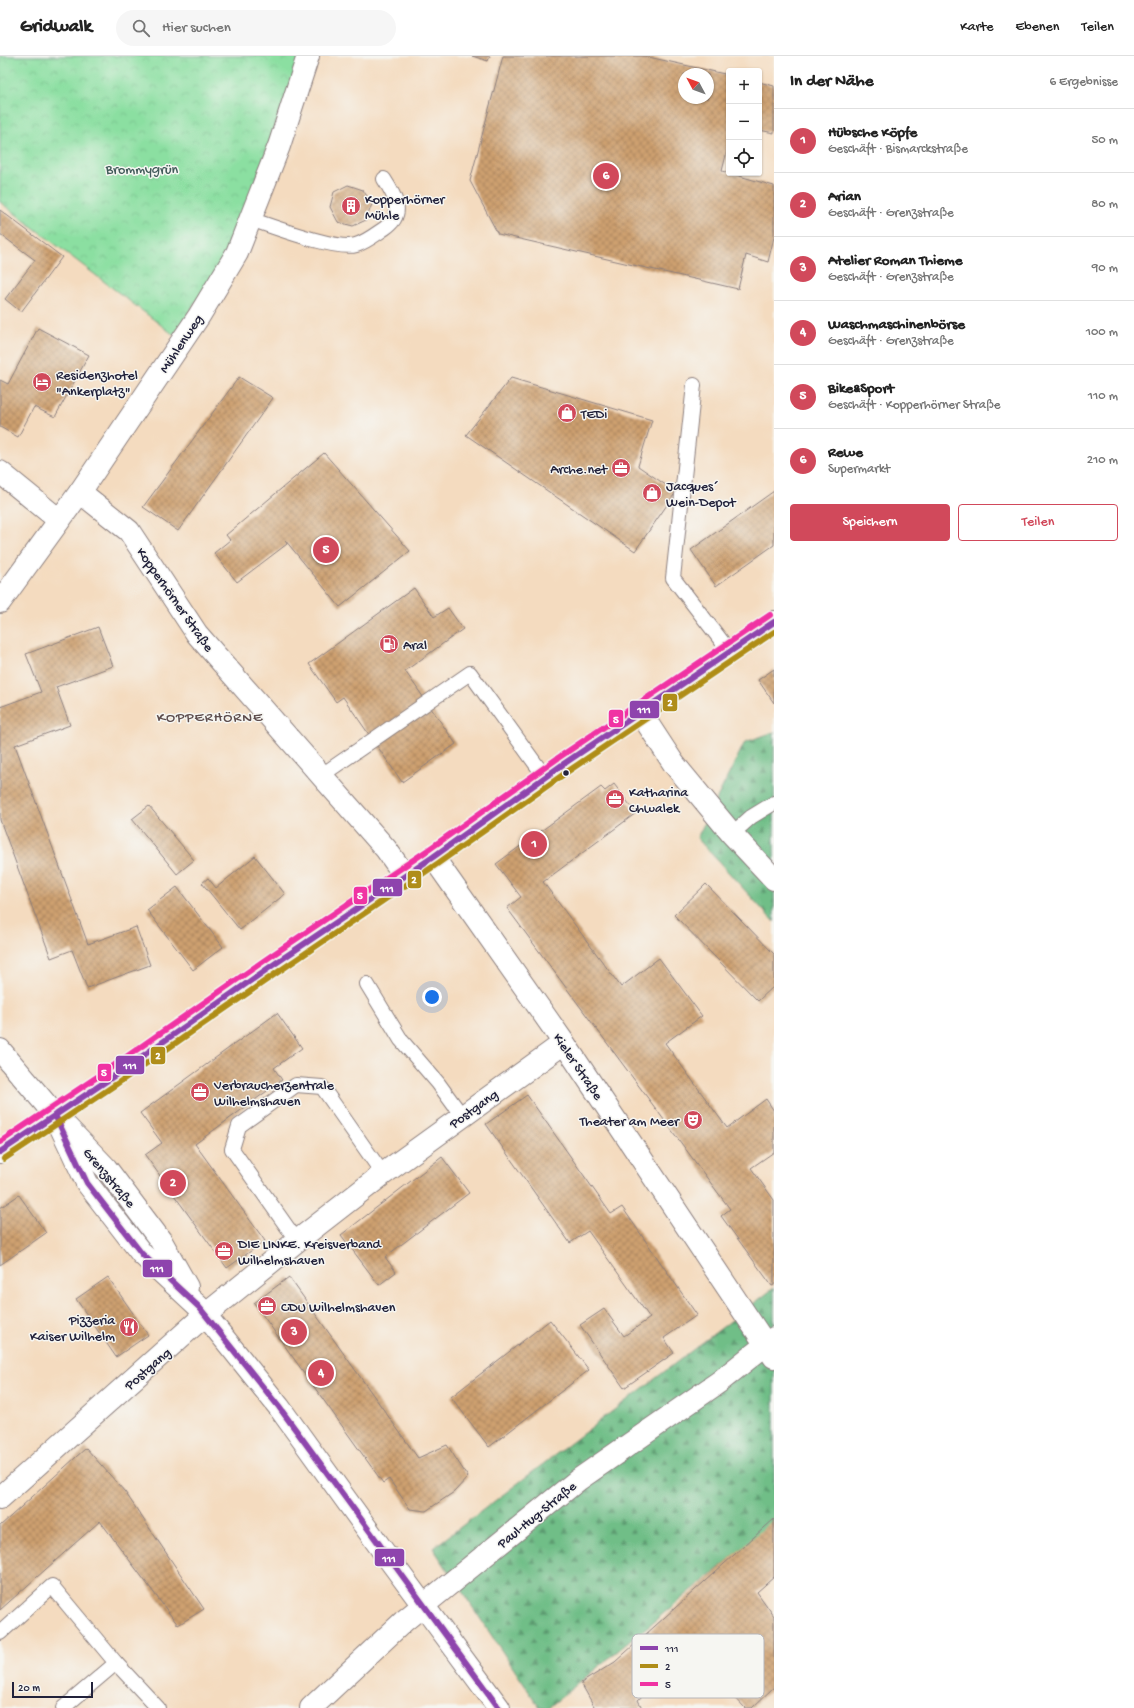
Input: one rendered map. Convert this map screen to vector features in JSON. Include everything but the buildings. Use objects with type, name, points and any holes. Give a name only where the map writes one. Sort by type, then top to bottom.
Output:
[{"type":"street","name":"Mühlenweg","points":[[0,602],[80,492],[199,316],[237,253],[279,146],[308,56]]},
{"type":"street","points":[[0,472],[59,520]]},
{"type":"street","name":"Kopperhörner Straße","points":[[80,492],[129,531],[197,634],[386,849],[405,876]]},
{"type":"street","points":[[0,1152],[433,858],[545,777],[774,622]]},
{"type":"street","points":[[640,712],[674,764],[732,834],[774,879]]},
{"type":"street","name":"Kieler Straße","points":[[433,858],[564,1044],[772,1347]]},
{"type":"street","name":"Postgang","points":[[0,1498],[202,1311],[383,1174],[564,1044]]},
{"type":"street","name":"Grenzstraße","points":[[0,1050],[55,1115],[87,1183],[142,1254],[202,1311],[279,1407],[499,1708]]},
{"type":"street","name":"Paul-Hug-Straße","points":[[311,1708],[404,1621],[578,1480],[772,1347]]},
{"type":"lane","points":[[250,219],[335,246],[355,245],[393,223],[396,216],[395,197],[384,179]]},
{"type":"lane","points":[[694,386],[673,578],[730,652]]},
{"type":"lane","points":[[322,775],[470,672],[545,777]]},
{"type":"lane","points":[[732,834],[751,817],[774,803]]},
{"type":"lane","points":[[367,984],[401,1040],[438,1083],[462,1116]]},
{"type":"lane","points":[[297,1240],[232,1149],[239,1126],[296,1085],[322,1087],[383,1174]]},
{"type":"lane","points":[[0,1633],[52,1586],[116,1663],[158,1708]]},
{"type":"lane","points":[[63,1708],[116,1663]]},
{"type":"green space","name":"Brommygrün","points":[[0,56],[301,56],[231,249],[174,335],[0,202]]},
{"type":"green space","points":[[774,732],[774,922],[697,838],[745,742]]},
{"type":"green space","points":[[774,1288],[774,1523],[638,1634],[632,1634],[632,1639],[548,1708],[540,1708],[433,1548]]},
{"type":"transit line","name":"5","points":[[0,1142],[428,850],[558,758],[770,615]]},
{"type":"transit line","name":"111","points":[[0,1152],[114,1076],[273,965],[433,857],[562,765],[774,622]]},
{"type":"transit line","name":"2","points":[[4,1159],[118,1083],[437,864],[567,772],[774,632]]},
{"type":"transit line","name":"111","points":[[55,1115],[87,1183],[142,1254],[199,1307],[279,1407],[499,1708]]},
{"type":"place","name":"Rewe","points":[[606,176]]},
{"type":"place","name":"Kopperhörner Mühle","points":[[351,206]]},
{"type":"place","name":"Residenzhotel \"Ankerplatz\"","points":[[42,382]]},
{"type":"place","name":"TEDi","points":[[567,413]]},
{"type":"place","name":"Arche.net","points":[[621,468]]},
{"type":"place","name":"Jacques´ Wein-Depot","points":[[652,493]]},
{"type":"place","name":"Bike&Sport","points":[[326,550]]},
{"type":"place","name":"Aral","points":[[389,644]]},
{"type":"place","name":"Katharina Chwalek","points":[[615,799]]},
{"type":"place","name":"Hübsche Köpfe","points":[[534,844]]},
{"type":"place","name":"Verbraucherzentrale Wilhelmshaven","points":[[200,1092]]},
{"type":"place","name":"Theater am Meer","points":[[693,1120]]},
{"type":"place","name":"Arian","points":[[173,1183]]},
{"type":"place","name":"DIE LINKE. Kreisverband Wilhelmshaven","points":[[224,1251]]},
{"type":"place","name":"CDU Wilhelmshaven","points":[[267,1306]]},
{"type":"place","name":"Pizzeria Kaiser Wilhelm","points":[[129,1327]]},
{"type":"place","name":"Atelier Roman Thieme","points":[[294,1332]]},
{"type":"place","name":"Waschmaschinenbörse","points":[[321,1373]]},
{"type":"district","name":"KOPPERHÖRNE","points":[[210,716]]}]
